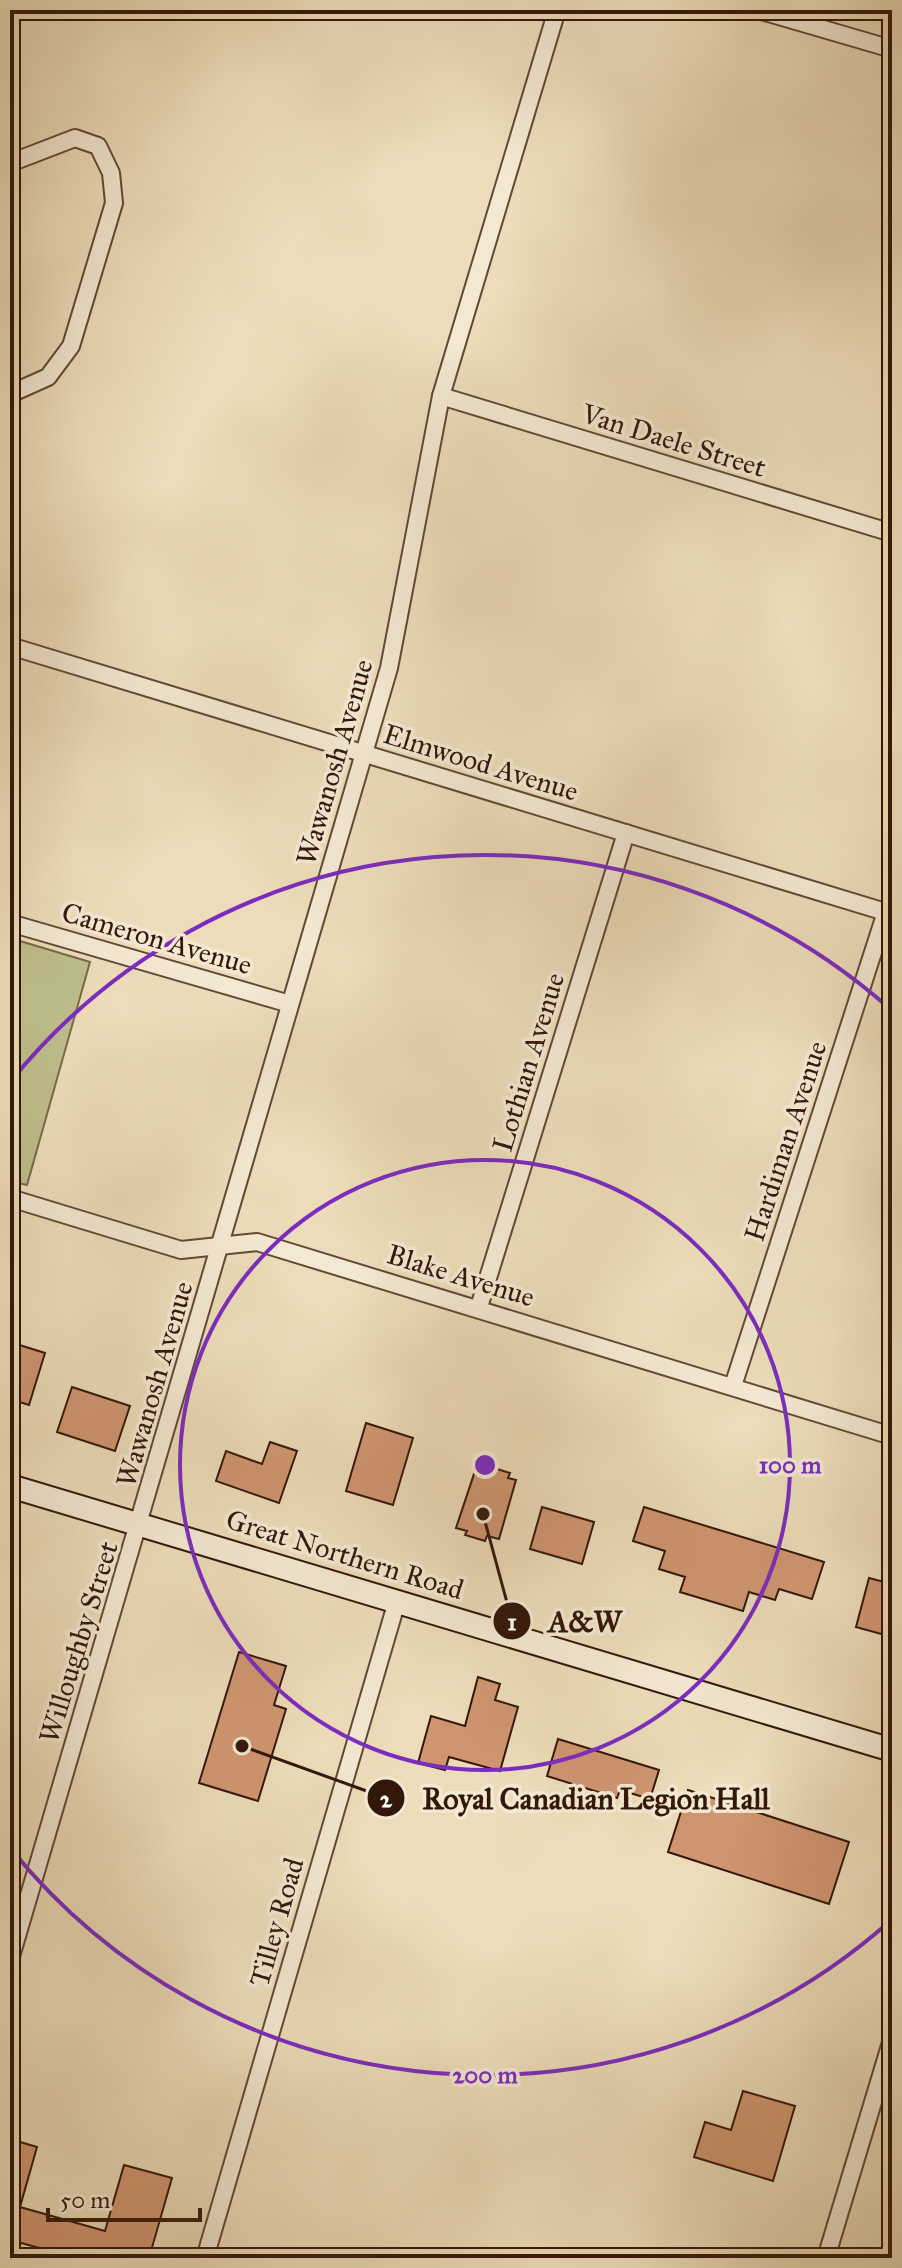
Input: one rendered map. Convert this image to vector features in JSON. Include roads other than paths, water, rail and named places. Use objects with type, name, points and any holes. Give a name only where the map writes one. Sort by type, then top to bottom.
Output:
[{"type":"main road","name":"Great Northern Road","points":[[10,1486],[892,1750]]},
{"type":"street","name":"Wawanosh Avenue","points":[[141,1523],[389,668],[441,396],[557,10]]},
{"type":"street","points":[[758,10],[892,49]]},
{"type":"street","points":[[10,163],[75,138],[98,146],[111,173],[114,203],[71,346],[48,377],[10,394]]},
{"type":"street","name":"Van Daele Street","points":[[441,396],[892,533]]},
{"type":"street","name":"Elmwood Avenue","points":[[10,646],[889,913]]},
{"type":"street","name":"Lothian Avenue","points":[[479,1307],[626,833]]},
{"type":"street","name":"Hardiman Avenue","points":[[733,1386],[889,913]]},
{"type":"street","name":"Cameron Avenue","points":[[10,923],[290,1004]]},
{"type":"street","name":"Blake Avenue","points":[[10,1198],[181,1250],[257,1242],[479,1307],[892,1436]]},
{"type":"street","name":"Willoughby Street","points":[[10,1960],[141,1523]]},
{"type":"street","name":"Tilley Road","points":[[205,2258],[397,1601]]},
{"type":"street","points":[[826,2258],[892,2039]]},
{"type":"place","name":"A&W","points":[[483,1514]]},
{"type":"place","name":"Royal Canadian Legion Hall","points":[[242,1746]]}]
